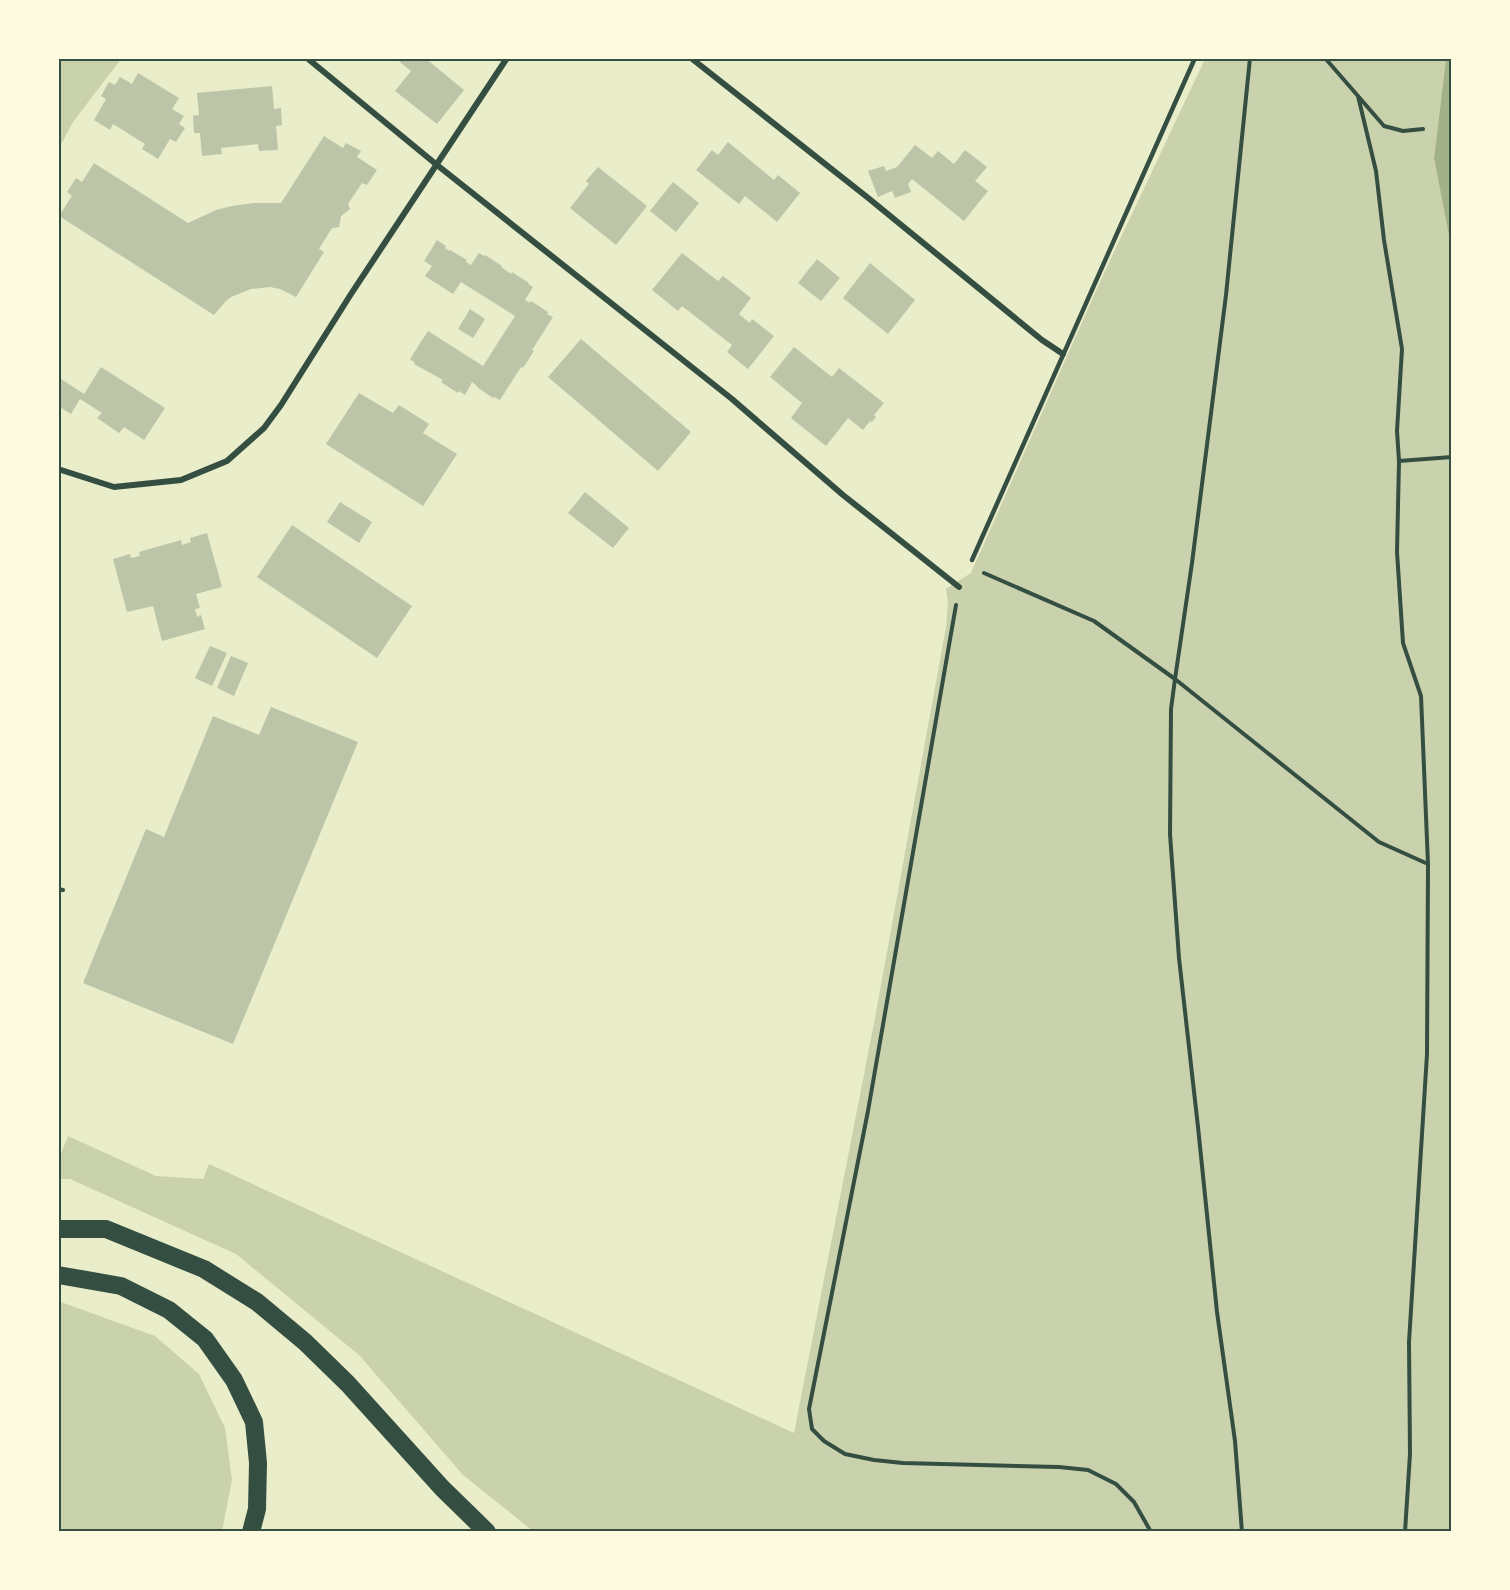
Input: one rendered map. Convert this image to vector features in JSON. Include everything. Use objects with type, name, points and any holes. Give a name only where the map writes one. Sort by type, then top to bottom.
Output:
[{"type":"highway","points":[[58,1229],[106,1229],[204,1269],[257,1302],[305,1342],[348,1384],[442,1488],[487,1532]]},
{"type":"highway","points":[[58,1275],[121,1286],[169,1310],[205,1340],[234,1380],[254,1422],[258,1463],[256,1509],[251,1532]]},
{"type":"street","points":[[308,58],[437,165],[732,399],[843,495],[959,587]]},
{"type":"street","points":[[58,469],[114,488],[181,480],[227,461],[264,428],[507,58]]},
{"type":"street","points":[[691,58],[867,197],[1042,340],[1063,354]]},
{"type":"lane","points":[[972,560],[1195,58]]},
{"type":"path","points":[[1242,1532],[1235,1441],[1217,1312],[1179,958],[1170,834],[1171,709],[1226,295],[1250,58]]},
{"type":"path","points":[[1325,58],[1384,126],[1403,131],[1423,129]]},
{"type":"path","points":[[1358,96],[1376,171],[1384,240],[1402,349],[1397,431],[1399,461],[1397,552],[1403,643],[1421,696],[1428,864],[1427,1054],[1409,1342],[1410,1454],[1405,1532]]},
{"type":"path","points":[[1399,461],[1452,457]]},
{"type":"path","points":[[972,560],[969,566],[1094,621],[1175,679],[1379,842],[1428,864]]},
{"type":"path","points":[[959,587],[868,1111],[808,1409],[812,1429],[824,1441],[845,1454],[874,1460],[1088,1470],[1116,1484],[1134,1502],[1151,1532]]},
{"type":"shaded area","points":[[59,58],[121,59],[73,122],[59,148]]},
{"type":"shaded area","points":[[1205,59],[1446,59],[1434,158],[1452,245],[1451,1531],[533,1531],[463,1475],[359,1355],[236,1254],[70,1179],[59,1179],[58,1153],[61,1154],[68,1136],[156,1176],[203,1179],[209,1164],[794,1433],[875,1018],[946,627],[948,604],[946,589],[971,573],[1098,286]]},
{"type":"shaded area","points":[[1446,59],[1452,59],[1451,245],[1434,158]]},
{"type":"shaded area","points":[[58,1301],[155,1336],[199,1374],[225,1428],[232,1480],[222,1531],[59,1531]]},
{"type":"building","points":[[395,58],[425,58],[464,90],[437,124],[395,91],[411,71]]},
{"type":"building","points":[[138,73],[179,98],[172,109],[184,116],[179,124],[185,128],[176,142],[170,139],[158,159],[142,149],[145,144],[113,124],[110,130],[94,120],[106,99],[101,96],[109,82],[115,85],[120,77],[132,84]]},
{"type":"building","points":[[272,86],[274,109],[281,108],[282,125],[276,126],[278,150],[259,151],[258,144],[221,148],[222,154],[202,156],[200,133],[194,133],[193,116],[199,115],[197,93]]},
{"type":"building","points":[[324,136],[343,148],[346,143],[361,151],[357,157],[377,170],[367,185],[362,183],[348,204],[350,209],[341,216],[339,227],[332,228],[319,249],[324,252],[296,297],[270,287],[251,289],[231,297],[214,315],[59,216],[72,196],[67,192],[76,178],[82,182],[94,163],[188,223],[216,210],[232,206],[281,203]]},
{"type":"building","points":[[728,142],[774,180],[778,175],[800,193],[777,222],[745,196],[739,204],[696,170],[712,150],[718,155]]},
{"type":"building","points":[[915,145],[932,158],[938,151],[954,164],[965,150],[987,167],[975,181],[988,191],[964,221],[912,179],[908,184],[911,192],[895,198],[892,191],[878,197],[868,171],[884,166],[886,171],[897,167]]},
{"type":"building","points":[[598,167],[647,206],[616,245],[570,208],[589,184],[586,181]]},
{"type":"building","points":[[673,182],[699,203],[676,232],[650,211]]},
{"type":"building","points":[[437,240],[471,265],[479,253],[529,283],[533,287],[525,300],[530,303],[531,301],[553,317],[532,350],[534,351],[500,400],[493,398],[472,382],[465,395],[459,391],[458,393],[441,382],[443,380],[414,364],[410,359],[428,331],[483,366],[515,316],[461,282],[453,294],[425,276],[432,266],[424,261]]},
{"type":"building","points":[[682,253],[718,281],[723,276],[751,298],[739,314],[750,323],[752,319],[774,336],[748,369],[727,352],[732,345],[682,306],[678,311],[652,290]]},
{"type":"building","points":[[817,259],[840,278],[821,301],[798,283]]},
{"type":"building","points":[[870,263],[915,300],[888,334],[843,298]]},
{"type":"building","points":[[470,309],[485,319],[473,338],[458,329]]},
{"type":"building","points":[[581,339],[691,432],[658,471],[548,377]]},
{"type":"building","points":[[794,347],[832,377],[839,368],[884,403],[874,415],[876,417],[872,422],[870,421],[863,430],[848,418],[826,446],[791,418],[802,403],[770,377]]},
{"type":"building","points":[[101,367],[165,408],[144,440],[124,427],[119,433],[97,418],[102,413],[80,399],[71,414],[58,406],[58,377],[84,394]]},
{"type":"building","points":[[359,393],[393,413],[399,405],[429,424],[423,433],[457,454],[423,506],[326,444]]},
{"type":"building","points":[[585,492],[629,528],[613,548],[568,513]]},
{"type":"building","points":[[340,502],[372,522],[359,543],[327,522]]},
{"type":"building","points":[[292,525],[412,606],[377,658],[257,577]]},
{"type":"building","points":[[207,533],[222,587],[196,594],[200,608],[195,609],[197,617],[201,615],[205,629],[162,641],[153,606],[127,612],[113,559],[130,554],[131,558],[140,556],[139,552],[181,540],[182,545],[191,542],[190,538]]},
{"type":"building","points":[[210,646],[227,653],[212,686],[195,678]]},
{"type":"building","points":[[231,656],[248,663],[234,696],[217,688]]},
{"type":"building","points":[[271,707],[358,742],[233,1044],[83,983],[146,829],[164,837],[213,716],[259,735]]}]
